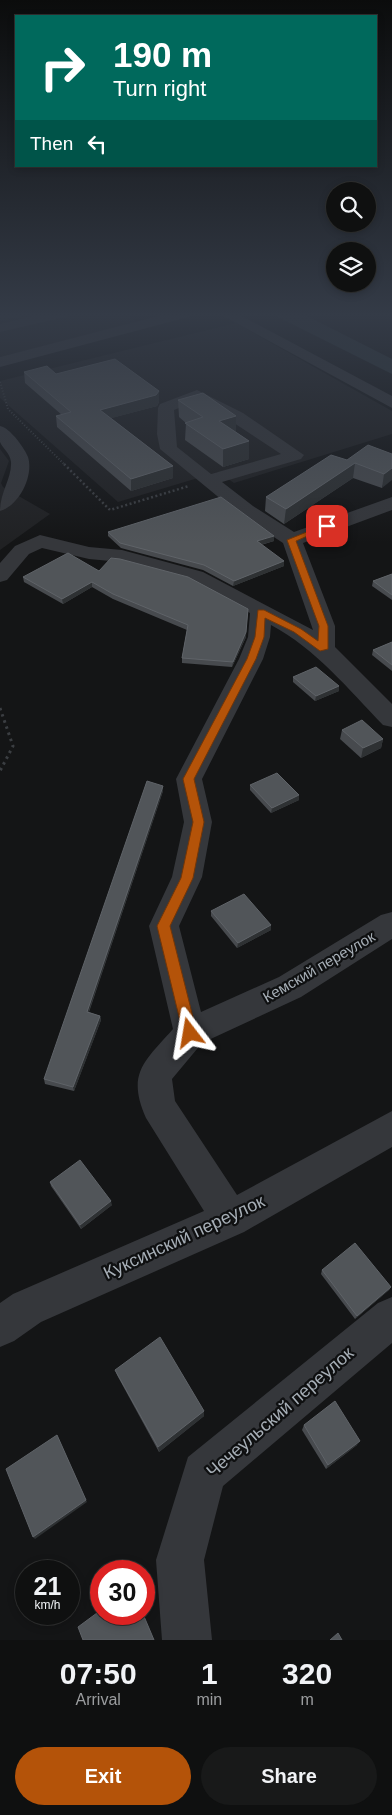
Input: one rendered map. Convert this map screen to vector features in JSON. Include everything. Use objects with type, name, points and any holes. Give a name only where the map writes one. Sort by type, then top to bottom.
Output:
[{"type":"street","points":[[367,390],[392,403]]},
{"type":"street","points":[[302,474],[295,454],[237,416],[197,395],[166,408],[166,434],[169,449],[246,510],[292,540],[324,626],[323,649]]},
{"type":"street","points":[[0,431],[20,458],[21,470],[6,502],[0,505]]},
{"type":"street","points":[[209,480],[295,454]]},
{"type":"street","points":[[246,510],[262,500]]},
{"type":"street","points":[[292,540],[392,502]]},
{"type":"street","points":[[0,576],[22,550],[40,541],[55,543],[90,553],[122,556],[196,576],[298,630],[323,649],[392,719]]},
{"type":"street","points":[[231,1219],[158,1106],[154,1076],[190,1033],[164,926],[187,878],[198,822],[189,779],[252,659],[259,637],[261,612]]},
{"type":"street","name":"Кемский переулок","points":[[190,1033],[290,987],[392,924]]},
{"type":"street","name":"Куксинский переулок","points":[[0,1327],[27,1308],[231,1219],[392,1128]]},
{"type":"street","name":"Чечеульский переулок","points":[[187,1640],[180,1560],[204,1473],[392,1317]]},
{"type":"path","points":[[2,390],[8,409],[110,510],[209,480]]},
{"type":"path","points":[[0,708],[13,746],[0,771]]},
{"type":"shaded area","points":[[0,390],[354,390],[392,411],[392,434],[234,483],[218,472],[118,502],[0,398]]},
{"type":"shaded area","points":[[0,449],[9,461],[1,483],[3,487],[50,514],[0,550]]},
{"type":"building","points":[[45,390],[157,390],[159,391],[156,395],[100,410],[173,466],[131,479],[56,416],[71,412]]},
{"type":"building","points":[[203,393],[236,416],[219,421],[249,441],[223,449],[185,423],[203,417],[178,400]]},
{"type":"building","points":[[368,445],[392,454],[392,468],[384,474],[355,463],[286,509],[266,497],[331,455],[347,460]]},
{"type":"building","points":[[221,497],[274,536],[257,541],[284,561],[234,581],[204,565],[120,543],[108,532]]},
{"type":"building","points":[[68,553],[99,571],[111,558],[188,577],[248,609],[246,632],[233,662],[182,658],[188,625],[113,594],[92,582],[62,599],[23,577]]},
{"type":"building","points":[[392,574],[392,595],[373,581]]},
{"type":"building","points":[[392,642],[392,665],[373,650]]},
{"type":"building","points":[[316,667],[339,686],[316,696],[293,677]]},
{"type":"building","points":[[362,720],[383,739],[363,748],[342,730]]},
{"type":"building","points":[[277,773],[299,795],[272,808],[250,785]]},
{"type":"building","points":[[147,781],[163,786],[87,1012],[100,1016],[73,1087],[44,1079]]},
{"type":"building","points":[[244,894],[271,925],[238,943],[211,911]]},
{"type":"building","points":[[80,1160],[111,1201],[80,1225],[50,1182]]},
{"type":"building","points":[[355,1243],[391,1287],[357,1316],[322,1270]]},
{"type":"building","points":[[160,1337],[204,1411],[158,1447],[115,1370]]},
{"type":"building","points":[[335,1401],[360,1441],[328,1465],[304,1425]]},
{"type":"building","points":[[57,1435],[86,1500],[33,1537],[6,1469]]},
{"type":"building","points":[[90,1618],[90,1625],[148,1625],[154,1640],[83,1640],[78,1627]]},
{"type":"building","points":[[338,1633],[342,1640],[330,1640]]},
{"type":"route","points":[[190,1033],[164,926],[187,878],[198,822],[189,779],[252,659],[259,637],[261,612],[298,630],[323,649],[324,626],[292,540],[327,526]]}]
